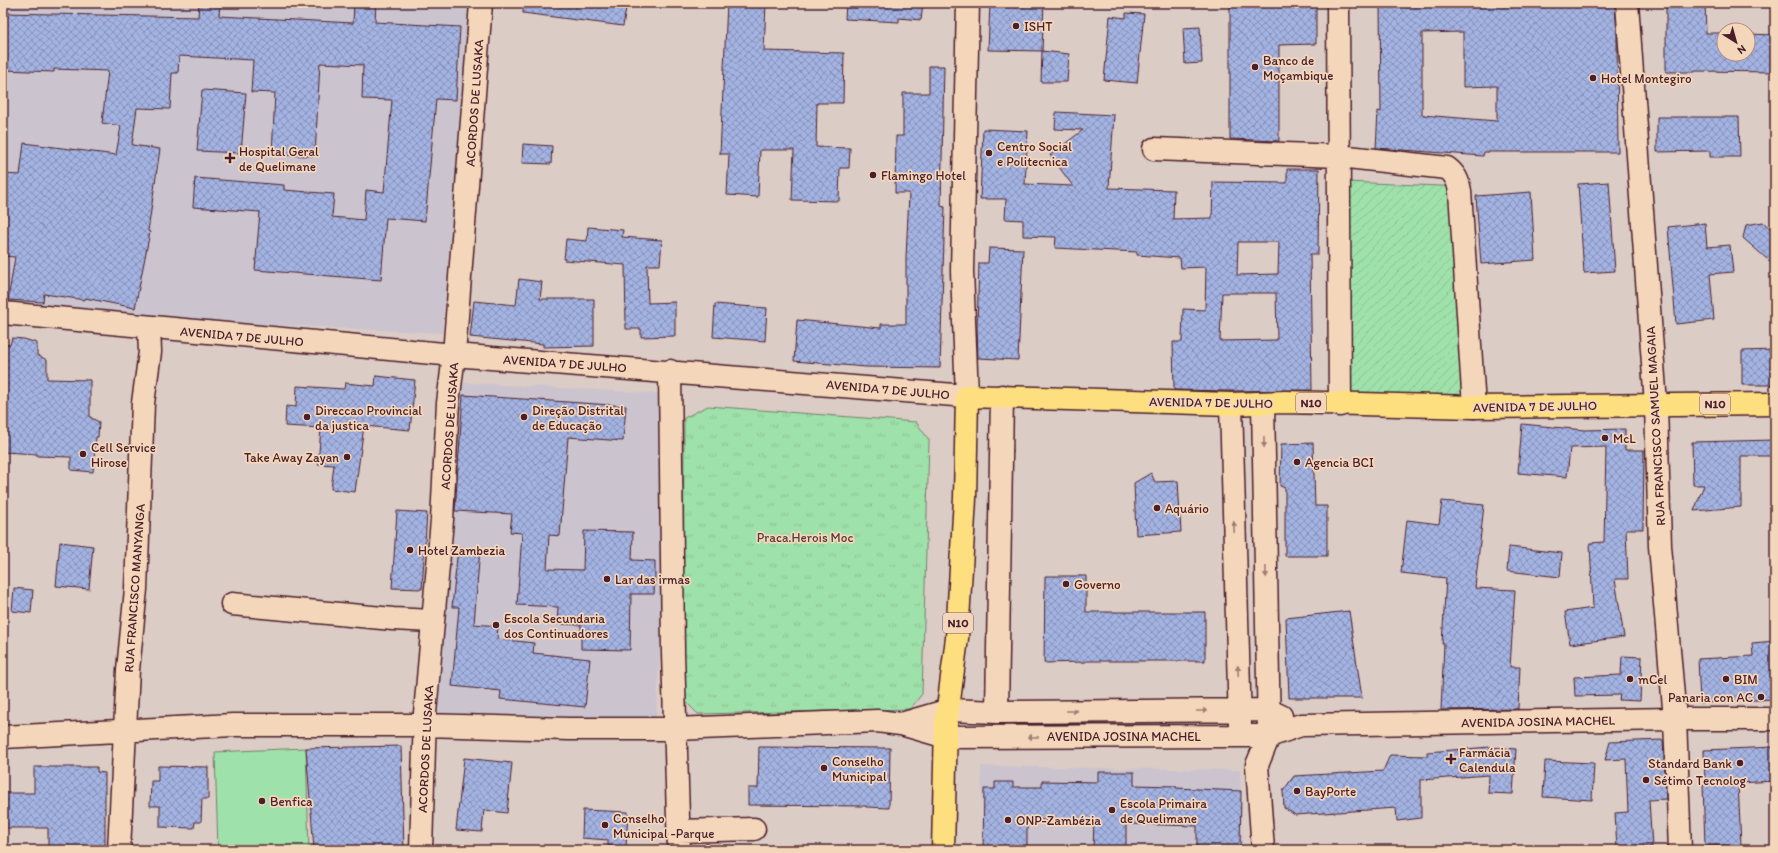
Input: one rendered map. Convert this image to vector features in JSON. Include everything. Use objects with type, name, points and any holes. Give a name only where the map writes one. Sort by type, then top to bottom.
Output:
[{"type":"main road","name":"AVENIDA 7 DE JULHO","points":[[967,396],[1231,404],[1263,403],[1474,407],[1775,404]]},
{"type":"main road","name":"N10","points":[[943,850],[946,724],[957,638],[965,498],[967,396]]},
{"type":"street","name":"ACORDOS DE LUSAKA","points":[[421,850],[424,725],[442,520],[448,403],[454,355],[481,3]]},
{"type":"street","points":[[967,396],[962,271],[968,3]]},
{"type":"street","points":[[1338,3],[1340,405]]},
{"type":"street","name":"RUA FRANCISCO SAMUEL MAGAIA","points":[[1628,3],[1656,405],[1660,546],[1675,719],[1680,850]]},
{"type":"street","points":[[1154,149],[1339,156],[1446,168],[1454,173],[1460,192],[1474,407]]},
{"type":"street","name":"AVENIDA 7 DE JULHO","points":[[3,313],[454,355],[670,371],[967,396]]},
{"type":"street","name":"RUA FRANCISCO MANYANGA","points":[[119,850],[128,670],[136,589],[143,403],[150,352],[149,327]]},
{"type":"street","points":[[670,371],[675,729],[679,841],[754,829]]},
{"type":"street","points":[[997,712],[1002,396]]},
{"type":"street","points":[[1257,765],[1269,736],[1263,403]]},
{"type":"street","points":[[1231,404],[1240,736],[1257,765],[1263,850]]},
{"type":"street","points":[[232,604],[379,618],[432,621]]},
{"type":"street","name":"AVENIDA JOSINA MACHEL","points":[[901,724],[949,710],[997,712],[1268,710],[1301,725]]},
{"type":"street","name":"AVENIDA JOSINA MACHEL","points":[[901,724],[946,737],[1269,736],[1301,725],[1675,719],[1775,719]]},
{"type":"street","points":[[3,737],[126,732],[233,725],[424,725],[569,729],[675,729],[877,721],[901,724]]},
{"type":"shaded area","name":"Hospital Geral de Quelimane","points":[[3,3],[470,3],[442,333],[3,312]]},
{"type":"shaded area","points":[[453,382],[666,394],[665,560],[656,719],[429,714]]},
{"type":"shaded area","name":"Escola Primaira de Quelimane","points":[[981,766],[1240,770],[1243,850],[983,850]]},
{"type":"green space","points":[[1346,182],[1464,187],[1469,406],[1351,413]]},
{"type":"green space","name":"Praca.Herois Moc","points":[[708,406],[916,422],[929,440],[922,694],[910,709],[698,714],[683,699],[684,418]]},
{"type":"green space","name":"Benfica","points":[[306,748],[309,850],[218,850],[215,752]]},
{"type":"building","points":[[199,3],[220,3],[219,16],[353,23],[354,3],[376,3],[375,22],[460,27],[456,100],[436,99],[425,221],[386,218],[381,280],[255,270],[260,212],[193,207],[195,178],[284,185],[284,190],[334,194],[332,217],[364,220],[366,190],[384,192],[392,100],[362,99],[363,65],[320,63],[315,156],[272,155],[275,93],[251,92],[253,60],[179,56],[178,73],[172,73],[170,109],[137,108],[132,145],[160,149],[148,231],[150,232],[135,308],[85,298],[85,300],[44,294],[43,302],[8,300],[15,257],[3,256],[3,174],[20,175],[24,143],[116,155],[121,126],[102,123],[108,71],[54,69],[54,72],[3,70],[3,13],[198,17]]},
{"type":"building","points":[[523,3],[627,3],[623,26],[523,13]]},
{"type":"building","points":[[727,3],[766,3],[764,51],[844,53],[843,103],[817,103],[816,147],[850,148],[849,168],[840,168],[839,201],[792,200],[794,150],[760,150],[758,197],[727,195],[729,154],[720,154]]},
{"type":"building","points":[[846,3],[923,3],[921,20],[899,18],[899,22],[845,19]]},
{"type":"building","name":"ISHT","points":[[990,3],[1044,3],[1042,51],[988,50]]},
{"type":"building","name":"Banco de Moçambique","points":[[1230,3],[1316,3],[1316,44],[1279,45],[1279,141],[1230,139]]},
{"type":"building","points":[[1380,3],[1615,3],[1617,33],[1618,152],[1484,152],[1483,156],[1376,148],[1378,111],[1381,112]],"holes":[[[1463,32],[1463,87],[1497,86],[1497,121],[1422,115],[1422,33]]]},
{"type":"building","points":[[1666,3],[1705,3],[1706,33],[1716,33],[1716,62],[1756,62],[1756,34],[1775,35],[1775,72],[1666,72]]},
{"type":"building","points":[[1126,13],[1144,14],[1137,83],[1104,80],[1110,16],[1126,18]]},
{"type":"building","points":[[1200,27],[1202,63],[1185,64],[1183,28]]},
{"type":"building","points":[[1042,51],[1069,54],[1067,82],[1041,82]]},
{"type":"building","points":[[929,66],[944,66],[941,206],[945,207],[940,368],[866,367],[794,361],[797,320],[881,328],[881,324],[906,324],[906,257],[909,193],[895,193],[896,136],[903,136],[903,93],[929,93]]},
{"type":"building","points":[[202,90],[246,93],[241,153],[197,151]]},
{"type":"building","points":[[1056,112],[1114,115],[1109,188],[1174,190],[1173,219],[1212,218],[1213,182],[1287,183],[1287,169],[1319,169],[1318,254],[1310,254],[1312,390],[1174,390],[1173,342],[1182,342],[1183,309],[1205,310],[1206,267],[1181,268],[1180,258],[1137,255],[1137,252],[1055,248],[1056,237],[1023,236],[1023,220],[1005,219],[1006,199],[980,199],[983,129],[1028,131],[1025,184],[1073,186],[1050,155],[1083,130],[1055,129]],"holes":[[[1238,242],[1279,242],[1278,274],[1237,275]],[[1222,293],[1276,293],[1277,340],[1220,341]]]},
{"type":"building","points":[[1657,117],[1739,117],[1740,157],[1710,157],[1710,151],[1657,152]]},
{"type":"building","points":[[523,144],[552,146],[551,164],[522,163]]},
{"type":"building","points":[[1609,182],[1615,271],[1584,273],[1578,184]]},
{"type":"building","points":[[1531,192],[1535,260],[1481,264],[1476,196]]},
{"type":"building","points":[[1763,222],[1775,233],[1775,266],[1743,238],[1746,225]]},
{"type":"building","points":[[1705,223],[1707,247],[1730,245],[1733,272],[1710,274],[1714,320],[1676,324],[1668,227]]},
{"type":"building","points":[[588,227],[623,230],[622,237],[662,240],[660,265],[647,265],[648,303],[675,302],[675,336],[641,337],[641,329],[626,329],[625,265],[564,260],[566,239],[587,241]]},
{"type":"building","points":[[989,248],[1023,249],[1018,360],[978,358],[977,326],[979,263],[988,263]]},
{"type":"building","points":[[519,279],[542,282],[540,299],[594,299],[594,346],[543,347],[543,344],[470,337],[474,301],[516,305]]},
{"type":"building","points":[[715,304],[767,308],[765,341],[713,337]]},
{"type":"building","points":[[12,338],[24,339],[37,343],[37,355],[47,360],[47,379],[90,380],[90,417],[99,422],[93,472],[71,470],[71,457],[37,456],[37,454],[3,452],[3,344],[10,345]]},
{"type":"building","points":[[1775,350],[1775,385],[1742,385],[1742,351]]},
{"type":"building","points":[[376,376],[415,380],[410,430],[364,426],[355,492],[331,489],[334,465],[318,464],[321,428],[285,426],[286,406],[296,407],[297,386],[344,389],[345,383],[375,386]]},
{"type":"building","points":[[463,395],[626,406],[623,441],[568,437],[560,536],[549,535],[547,569],[583,570],[584,531],[633,532],[632,560],[655,561],[655,575],[654,594],[631,594],[630,650],[581,649],[581,625],[557,624],[558,607],[517,605],[522,533],[510,532],[512,514],[455,511]]},
{"type":"building","points":[[1522,424],[1584,430],[1625,429],[1625,450],[1644,450],[1643,529],[1626,529],[1628,579],[1615,579],[1624,637],[1570,644],[1565,612],[1593,608],[1590,543],[1604,542],[1606,447],[1570,448],[1567,477],[1518,473]]},
{"type":"building","points":[[1775,440],[1775,456],[1741,456],[1741,507],[1694,511],[1704,485],[1693,485],[1692,442]]},
{"type":"building","points":[[1313,443],[1315,506],[1327,506],[1327,556],[1285,556],[1285,488],[1280,486],[1281,444]]},
{"type":"building","name":"Aquário","points":[[1151,473],[1155,482],[1178,481],[1181,532],[1136,535],[1134,483]]},
{"type":"building","points":[[1442,501],[1484,505],[1475,588],[1515,590],[1510,667],[1520,667],[1518,709],[1441,710],[1444,644],[1442,644],[1446,578],[1401,573],[1407,520],[1439,524]]},
{"type":"building","name":"Hotel Zambezia","points":[[397,511],[427,513],[422,589],[392,588]]},
{"type":"building","points":[[60,542],[93,546],[89,589],[56,586]]},
{"type":"building","points":[[1509,547],[1562,553],[1560,577],[1507,571]]},
{"type":"building","points":[[458,548],[480,549],[474,624],[498,626],[497,639],[534,643],[533,653],[590,659],[585,707],[500,699],[501,691],[452,686],[459,607],[452,607]]},
{"type":"building","points":[[1045,576],[1086,576],[1086,612],[1205,612],[1205,661],[1086,661],[1044,663]]},
{"type":"building","points":[[14,588],[33,590],[31,613],[12,611]]},
{"type":"building","points":[[1349,611],[1362,698],[1289,698],[1286,618]]},
{"type":"building","name":"BIM","points":[[1775,641],[1775,699],[1700,703],[1698,659],[1753,656],[1752,643]]},
{"type":"building","points":[[1622,656],[1642,657],[1640,701],[1619,700],[1620,695],[1575,696],[1574,677],[1621,675]]},
{"type":"building","name":"Sétimo Tecnolog","points":[[1663,740],[1666,799],[1649,800],[1652,847],[1617,849],[1615,813],[1628,812],[1626,759],[1605,760],[1610,742]]},
{"type":"building","name":"Benfica","points":[[401,746],[404,850],[314,850],[306,748]]},
{"type":"building","name":"Conselho Municipal","points":[[759,747],[890,748],[889,808],[866,806],[748,805],[748,788],[758,788]]},
{"type":"building","points":[[1490,747],[1516,749],[1513,794],[1488,793],[1489,775],[1421,780],[1421,818],[1397,821],[1396,808],[1295,815],[1284,808],[1283,791],[1294,776],[1383,771],[1390,755],[1427,756],[1427,752]]},
{"type":"building","points":[[1775,747],[1775,781],[1738,783],[1741,845],[1705,846],[1703,784],[1705,784],[1704,750]]},
{"type":"building","points":[[464,758],[512,763],[507,813],[484,810],[482,832],[456,830]]},
{"type":"building","points":[[1545,761],[1594,763],[1592,800],[1543,797]]},
{"type":"building","points":[[158,766],[208,767],[208,799],[202,799],[201,822],[195,822],[194,828],[160,827],[160,806],[150,806],[151,781],[158,781]]},
{"type":"building","points":[[34,767],[97,767],[97,772],[105,773],[105,850],[48,850],[48,828],[3,828],[3,793],[34,793]]},
{"type":"building","name":"Escola Primaira de Quelimane","points":[[1098,772],[1134,772],[1134,785],[1176,786],[1176,788],[1241,791],[1240,848],[1197,847],[1197,826],[1126,824],[1126,850],[1093,850],[1094,821],[1027,820],[1027,850],[983,850],[984,789],[995,789],[995,782],[1013,782],[1013,787],[1042,787],[1042,781],[1098,782]]},
{"type":"building","name":"Conselho Municipal -Parque","points":[[583,810],[628,812],[626,847],[608,846],[608,840],[582,838]]},
{"type":"place","name":"ISHT","points":[[1016,26]]},
{"type":"place","name":"Banco de Moçambique","points":[[1255,67]]},
{"type":"place","name":"Hotel Montegiro","points":[[1593,78]]},
{"type":"place","name":"Centro Social e Politecnica","points":[[989,153]]},
{"type":"place","name":"Hospital Geral de Quelimane","points":[[230,158]]},
{"type":"place","name":"Flamingo Hotel","points":[[873,175]]},
{"type":"place","name":"Direccao Provincial da justica","points":[[307,417]]},
{"type":"place","name":"Direção Distrital de Educação","points":[[524,417]]},
{"type":"place","name":"McL","points":[[1605,438]]},
{"type":"place","name":"Cell Service Hirose","points":[[83,454]]},
{"type":"place","name":"Take Away Zayan","points":[[347,457]]},
{"type":"place","name":"Agencia BCI","points":[[1297,462]]},
{"type":"place","name":"Aquário","points":[[1157,508]]},
{"type":"place","name":"Hotel Zambezia","points":[[410,550]]},
{"type":"place","name":"Lar das irmas","points":[[607,579]]},
{"type":"place","name":"Governo","points":[[1066,584]]},
{"type":"place","name":"Escola Secundaria dos Continuadores","points":[[496,625]]},
{"type":"place","name":"mCel","points":[[1630,679]]},
{"type":"place","name":"BIM","points":[[1726,679]]},
{"type":"place","name":"Panaria con AC","points":[[1761,697]]},
{"type":"place","name":"Farmácia Calendula","points":[[1451,759]]},
{"type":"place","name":"Standard Bank","points":[[1740,763]]},
{"type":"place","name":"Conselho Municipal","points":[[824,768]]},
{"type":"place","name":"Sétimo Tecnolog","points":[[1646,780]]},
{"type":"place","name":"BayPorte","points":[[1297,791]]},
{"type":"place","name":"Benfica","points":[[262,801]]},
{"type":"place","name":"Escola Primaira de Quelimane","points":[[1112,810]]},
{"type":"place","name":"ONP-Zambézia","points":[[1008,820]]},
{"type":"place","name":"Conselho Municipal -Parque","points":[[605,825]]}]
